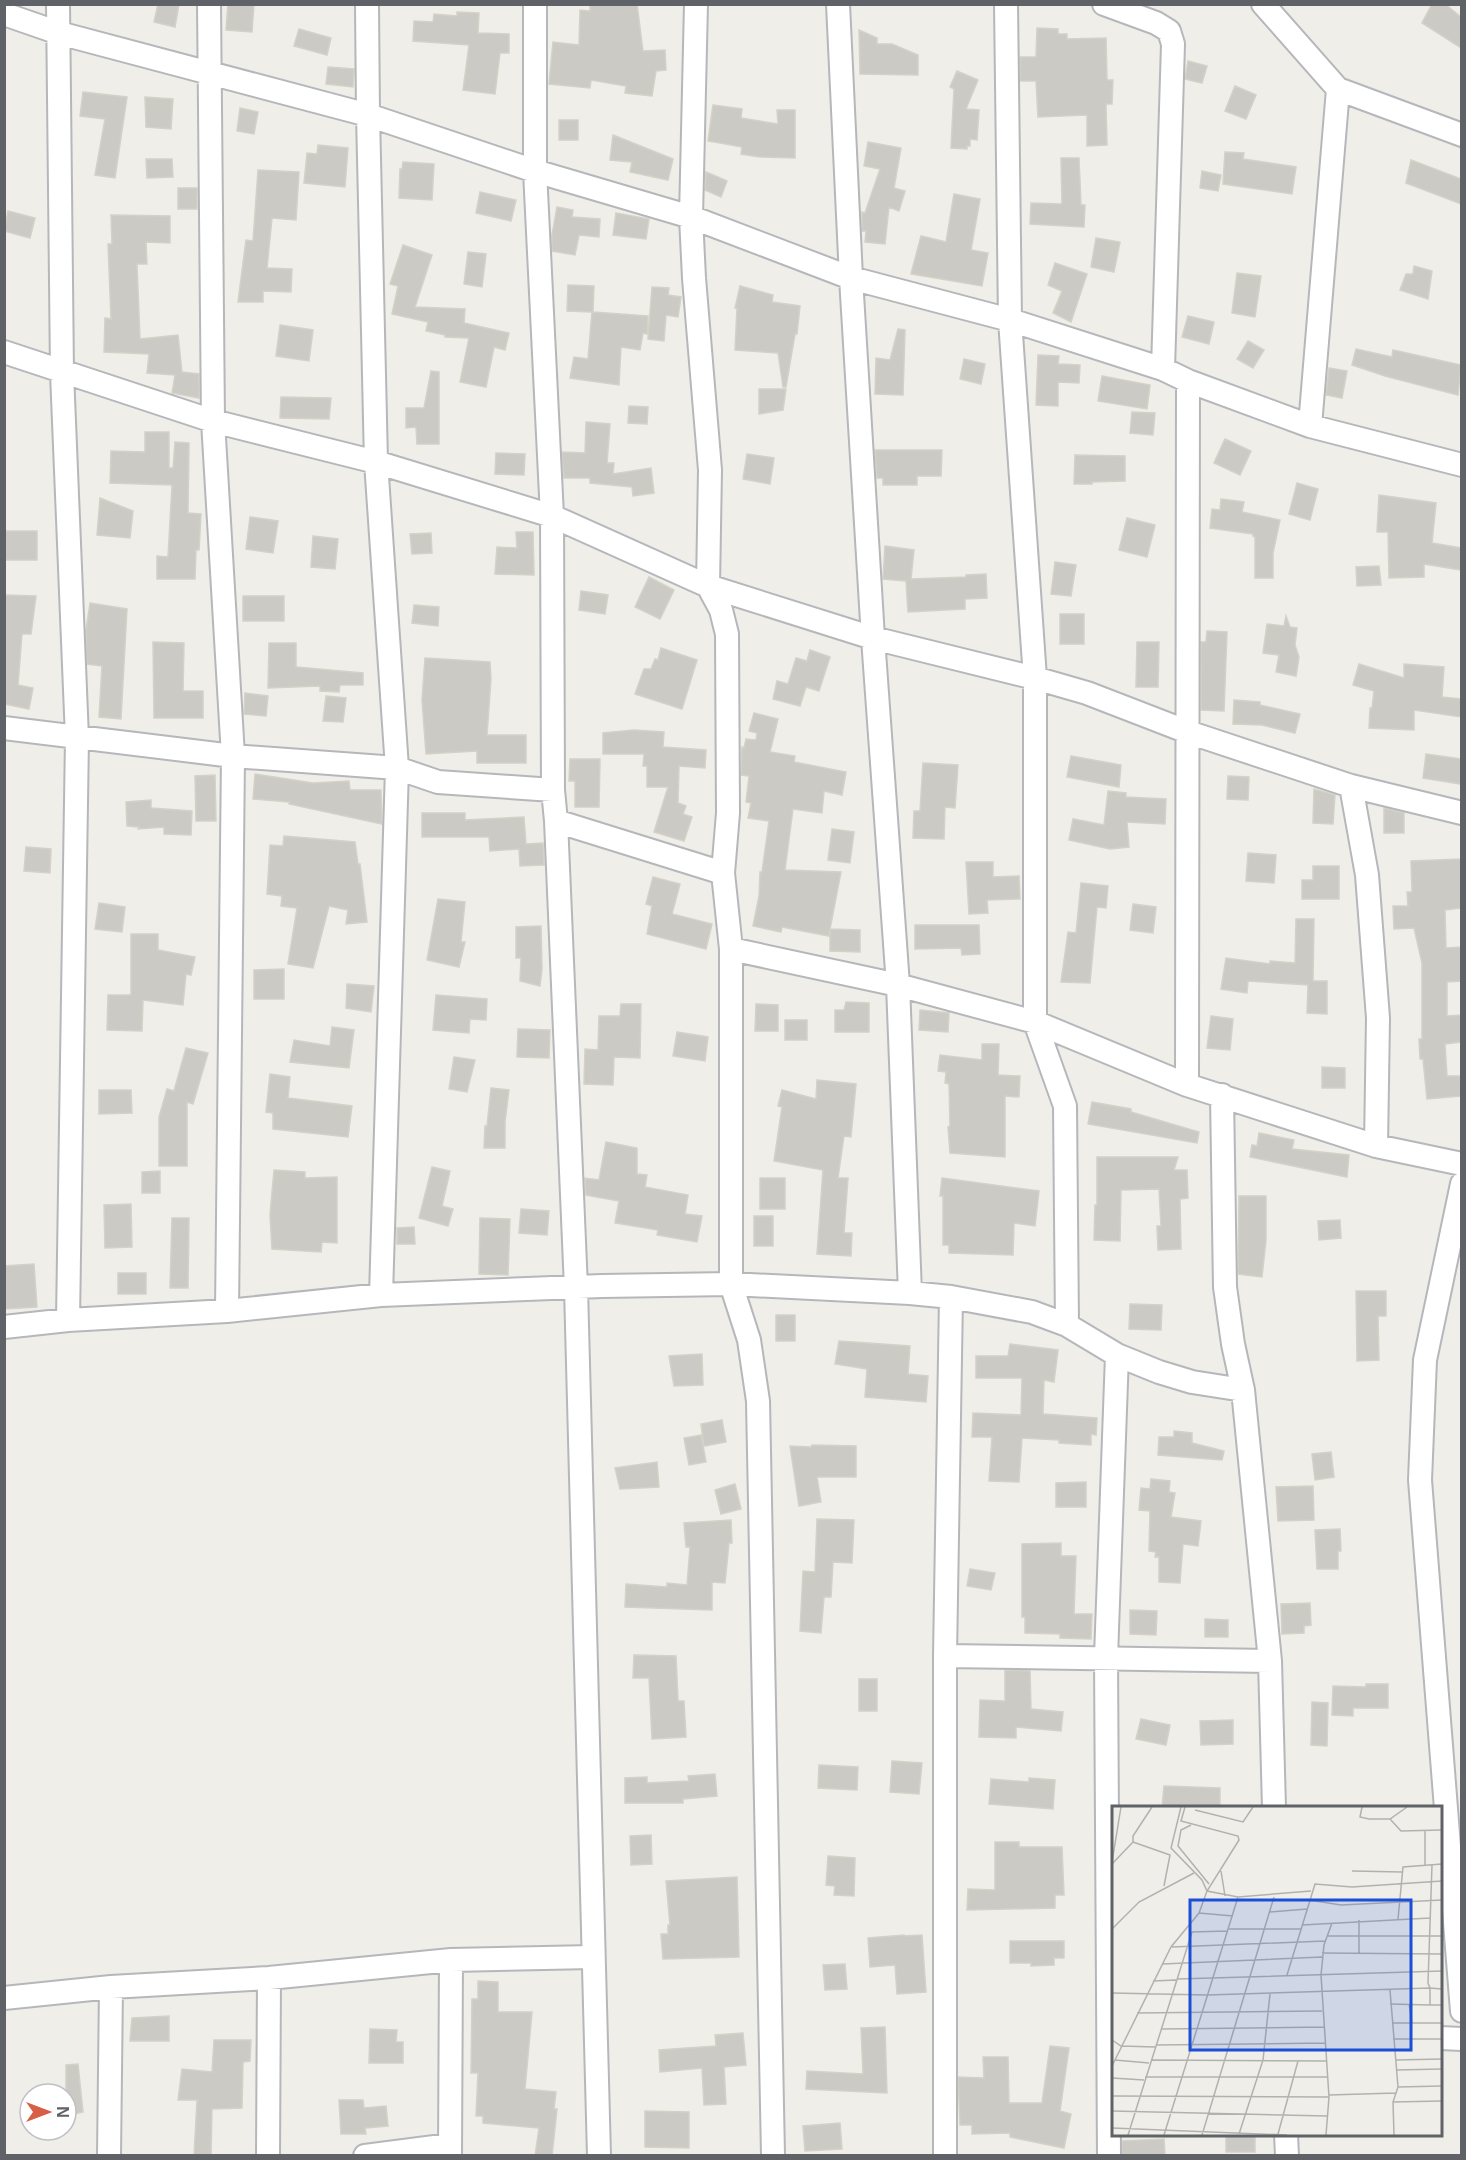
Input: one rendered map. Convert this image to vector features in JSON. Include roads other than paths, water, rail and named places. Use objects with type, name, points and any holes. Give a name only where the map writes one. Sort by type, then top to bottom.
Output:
[{"type":"street","points":[[58,4],[62,373],[77,738],[68,1320]]},
{"type":"street","points":[[209,4],[213,421],[233,756],[227,1311]]},
{"type":"street","points":[[367,4],[376,462],[397,768],[381,1295]]},
{"type":"street","points":[[535,4],[535,171],[552,516],[553,790],[576,1288],[599,2156]]},
{"type":"street","points":[[696,4],[691,217],[710,470],[708,586],[721,610],[727,634],[728,813],[723,873],[731,949],[731,1284],[749,1340],[758,1401],[773,2156]]},
{"type":"street","points":[[838,4],[851,278],[873,638],[898,985],[910,1293]]},
{"type":"street","points":[[1006,4],[1010,320],[1035,678],[1035,1022],[1065,1106],[1067,1324]]},
{"type":"street","points":[[1104,4],[1156,23],[1168,32],[1173,44],[1163,369]]},
{"type":"street","points":[[1263,4],[1338,89],[1461,135]]},
{"type":"street","points":[[4,14],[59,33],[368,115],[535,171],[691,217],[851,278],[1010,320],[1163,369],[1188,381],[1310,426],[1456,460]]},
{"type":"street","points":[[1310,426],[1338,89]]},
{"type":"street","points":[[4,352],[213,421],[376,462],[552,516],[708,586],[873,638],[1087,693],[1188,732],[1351,786],[1461,813]]},
{"type":"street","points":[[1187,1085],[1188,381]]},
{"type":"street","points":[[4,728],[233,756],[397,768],[438,782],[553,790]]},
{"type":"street","points":[[1351,786],[1367,875],[1377,1006],[1376,1146]]},
{"type":"street","points":[[556,821],[723,873]]},
{"type":"street","points":[[731,949],[898,985],[1035,1022],[1187,1085],[1376,1146],[1461,1164]]},
{"type":"street","points":[[1222,1095],[1225,1287],[1233,1344],[1244,1390],[1269,1661],[1274,1806]]},
{"type":"street","points":[[1461,1184],[1425,1360],[1420,1480],[1461,2011]]},
{"type":"street","points":[[4,1327],[68,1320],[227,1311],[381,1295],[731,1284],[910,1293],[951,1297],[1032,1312],[1067,1324],[1118,1355],[1159,1372],[1192,1382],[1244,1390]]},
{"type":"street","points":[[945,2156],[945,1656],[951,1297]]},
{"type":"street","points":[[1109,2156],[1106,1657],[1118,1355]]},
{"type":"street","points":[[945,1656],[1269,1661]]},
{"type":"street","points":[[4,1998],[111,1987],[269,1978],[451,1960],[592,1957]]},
{"type":"street","points":[[365,2156],[450,2150],[451,1960]]},
{"type":"street","points":[[268,2156],[269,1978]]},
{"type":"street","points":[[109,2156],[111,1987]]},
{"type":"street","points":[[1442,2038],[1461,2039]]},
{"type":"street","points":[[1286,2136],[1287,2156]]}]
